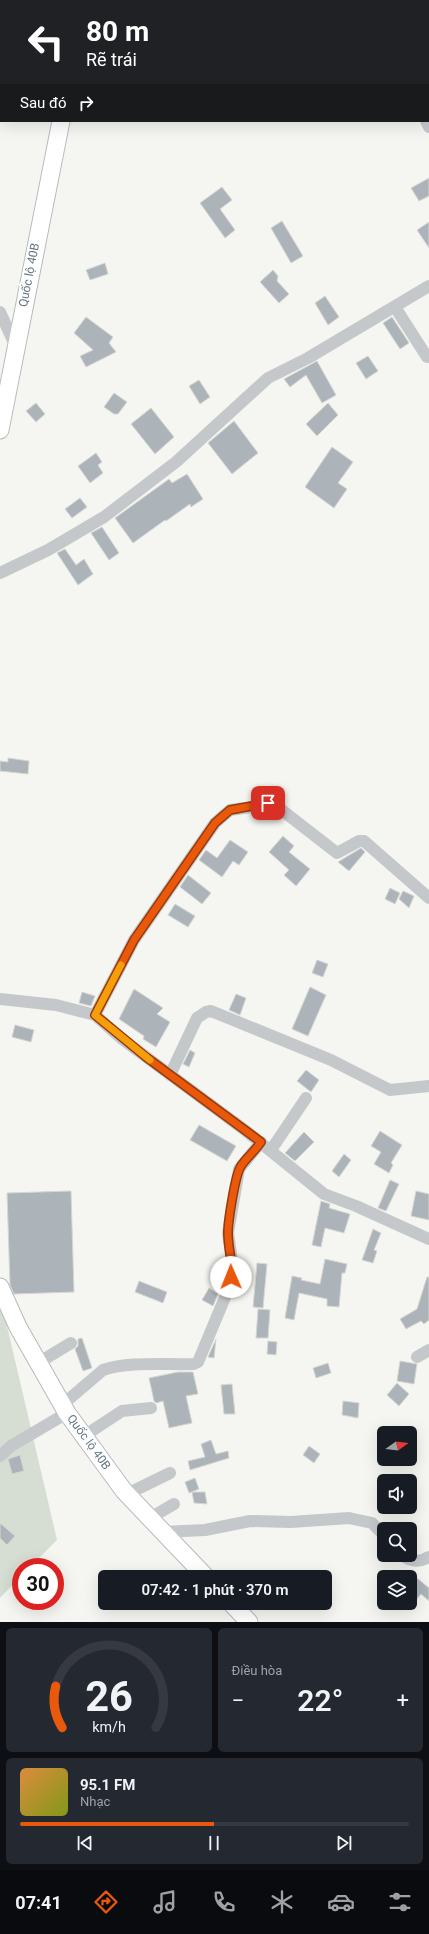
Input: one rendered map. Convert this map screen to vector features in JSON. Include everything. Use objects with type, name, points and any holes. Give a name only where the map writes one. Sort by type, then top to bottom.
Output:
[{"type":"highway","name":"Quốc lộ 40B","points":[[0,430],[15,345],[61,122]]},
{"type":"highway","name":"Quốc lộ 40B","points":[[0,1287],[18,1327],[38,1363],[65,1409],[84,1436],[127,1494],[199,1570]]},
{"type":"highway","points":[[238,1610],[249,1622]]},
{"type":"street","points":[[0,573],[48,550],[104,517],[176,462],[268,378],[308,358],[429,286]]},
{"type":"street","points":[[394,307],[427,357]]},
{"type":"street","points":[[0,312],[15,345]]},
{"type":"street","points":[[95,1015],[134,940],[215,823],[230,810],[274,804],[333,852],[337,853],[359,841],[364,841],[429,898]]},
{"type":"street","points":[[0,999],[56,1005],[95,1015],[122,1039],[261,1142],[324,1194],[356,1206],[429,1239]]},
{"type":"street","points":[[170,1075],[197,1018],[206,1012],[211,1011],[331,1060],[390,1090],[429,1086]]},
{"type":"street","points":[[270,1150],[306,1098]]},
{"type":"street","points":[[0,1456],[11,1446],[65,1409],[96,1376],[110,1368],[144,1365],[194,1364],[198,1362],[226,1295],[231,1277],[232,1270],[228,1233],[239,1169],[261,1142]]},
{"type":"street","points":[[38,1363],[71,1343]]},
{"type":"street","points":[[417,1357],[429,1350]]},
{"type":"street","points":[[84,1436],[122,1411],[151,1408]]},
{"type":"street","points":[[127,1494],[170,1473]]},
{"type":"street","points":[[150,1518],[174,1504]]},
{"type":"street","points":[[163,1532],[205,1530],[250,1522],[291,1522],[349,1518],[372,1523],[377,1528]]},
{"type":"street","points":[[417,1562],[429,1557]]},
{"type":"shaded area","points":[[0,1296],[57,1540],[39,1558],[12,1558],[12,1585],[0,1598]]},
{"type":"building","points":[[429,178],[429,196],[419,201],[411,188]]},
{"type":"building","points":[[222,187],[232,200],[220,209],[235,230],[225,238],[200,203]]},
{"type":"building","points":[[282,221],[303,256],[291,263],[271,228]]},
{"type":"building","points":[[429,222],[429,248],[417,230]]},
{"type":"building","points":[[105,263],[108,274],[90,280],[86,270]]},
{"type":"building","points":[[273,270],[278,276],[277,281],[289,294],[279,303],[260,282]]},
{"type":"building","points":[[325,296],[339,317],[328,325],[315,303]]},
{"type":"building","points":[[86,317],[113,337],[109,343],[116,352],[86,367],[80,356],[93,350],[74,333]]},
{"type":"building","points":[[392,317],[409,343],[400,349],[383,323]]},
{"type":"building","points":[[368,356],[378,371],[366,379],[356,363]]},
{"type":"building","points":[[317,361],[336,395],[322,403],[306,375],[290,387],[284,379]]},
{"type":"building","points":[[199,380],[210,397],[200,404],[189,386]]},
{"type":"building","points":[[114,393],[127,402],[118,414],[114,414],[104,407]]},
{"type":"building","points":[[36,403],[45,414],[36,422],[26,411]]},
{"type":"building","points":[[328,403],[338,415],[317,436],[306,424]]},
{"type":"building","points":[[151,408],[174,437],[155,454],[131,424]]},
{"type":"building","points":[[234,421],[258,453],[232,474],[208,443]]},
{"type":"building","points":[[332,447],[353,462],[338,483],[347,489],[334,508],[305,487]]},
{"type":"building","points":[[96,453],[102,462],[98,465],[103,473],[90,483],[78,466]]},
{"type":"building","points":[[187,474],[203,499],[191,507],[190,504],[133,543],[115,518],[169,479],[172,483]]},
{"type":"building","points":[[80,498],[87,507],[72,518],[65,509]]},
{"type":"building","points":[[102,527],[119,553],[109,560],[91,533]]},
{"type":"building","points":[[65,549],[76,565],[84,559],[93,574],[78,585],[57,553]]},
{"type":"building","points":[[8,758],[29,761],[28,774],[0,771],[0,761],[8,762]]},
{"type":"building","points":[[283,836],[294,846],[289,852],[310,869],[296,886],[284,875],[289,870],[269,852]]},
{"type":"building","points":[[230,840],[248,852],[239,865],[233,861],[222,877],[199,860],[206,850],[217,858]]},
{"type":"building","points":[[361,848],[365,852],[349,871],[338,862]]},
{"type":"building","points":[[188,875],[211,893],[202,904],[180,887]]},
{"type":"building","points":[[390,888],[400,893],[395,904],[385,899]]},
{"type":"building","points":[[403,891],[414,896],[409,908],[399,899]]},
{"type":"building","points":[[175,904],[195,916],[188,927],[168,915]]},
{"type":"building","points":[[317,960],[328,964],[323,977],[312,973]]},
{"type":"building","points":[[310,987],[326,995],[308,1036],[292,1029]]},
{"type":"building","points":[[134,989],[163,1008],[157,1014],[170,1022],[156,1047],[143,1039],[144,1036],[119,1019]]},
{"type":"building","points":[[82,992],[95,996],[91,1006],[79,1003]]},
{"type":"building","points":[[236,994],[246,998],[240,1015],[229,1010]]},
{"type":"building","points":[[15,1025],[34,1030],[31,1042],[12,1037]]},
{"type":"building","points":[[190,1050],[195,1053],[189,1067],[183,1064]]},
{"type":"building","points":[[306,1070],[319,1080],[311,1092],[297,1081]]},
{"type":"building","points":[[199,1125],[236,1146],[227,1161],[190,1140]]},
{"type":"building","points":[[380,1131],[402,1145],[391,1163],[393,1165],[389,1173],[374,1164],[381,1152],[371,1146]]},
{"type":"building","points":[[304,1132],[314,1142],[295,1161],[285,1153]]},
{"type":"building","points":[[344,1154],[351,1160],[339,1177],[332,1171]]},
{"type":"building","points":[[390,1180],[399,1184],[386,1211],[378,1208]]},
{"type":"building","points":[[71,1191],[74,1292],[14,1294],[10,1285],[7,1193]]},
{"type":"building","points":[[416,1191],[429,1194],[429,1220],[411,1216]]},
{"type":"building","points":[[321,1201],[330,1204],[329,1208],[350,1214],[344,1233],[325,1228],[321,1247],[312,1245]]},
{"type":"building","points":[[373,1229],[381,1233],[374,1250],[377,1251],[373,1263],[362,1260]]},
{"type":"building","points":[[325,1259],[347,1264],[345,1273],[342,1273],[339,1307],[327,1306],[327,1299],[299,1293],[294,1320],[285,1318],[292,1276],[302,1278],[301,1280],[320,1284]]},
{"type":"building","points":[[257,1263],[267,1264],[263,1308],[253,1307]]},
{"type":"building","points":[[427,1277],[429,1277],[429,1320],[424,1324],[421,1321],[406,1329],[400,1319],[417,1309]]},
{"type":"building","points":[[139,1281],[167,1292],[163,1303],[135,1292]]},
{"type":"building","points":[[209,1288],[218,1294],[213,1306],[202,1300]]},
{"type":"building","points":[[258,1309],[270,1310],[268,1338],[256,1338]]},
{"type":"building","points":[[82,1338],[92,1368],[83,1371],[75,1349],[78,1346],[78,1339]]},
{"type":"building","points":[[216,1339],[214,1358],[208,1357]]},
{"type":"building","points":[[268,1341],[277,1342],[276,1355],[267,1354]]},
{"type":"building","points":[[400,1361],[417,1364],[414,1384],[397,1381]]},
{"type":"building","points":[[328,1363],[331,1373],[316,1378],[313,1368]]},
{"type":"building","points":[[178,1372],[193,1372],[198,1394],[186,1396],[192,1423],[169,1428],[163,1401],[156,1403],[154,1401],[149,1378]]},
{"type":"building","points":[[397,1383],[409,1394],[399,1406],[387,1395]]},
{"type":"building","points":[[232,1384],[235,1414],[224,1414],[221,1385]]},
{"type":"building","points":[[343,1401],[359,1403],[358,1418],[342,1415]]},
{"type":"building","points":[[211,1440],[216,1454],[228,1451],[229,1458],[190,1470],[188,1461],[205,1457],[201,1444]]},
{"type":"building","points":[[309,1446],[320,1454],[314,1463],[303,1455]]},
{"type":"building","points":[[20,1455],[24,1471],[12,1474],[8,1459]]},
{"type":"building","points":[[195,1478],[199,1489],[189,1493],[185,1482]]},
{"type":"building","points":[[192,1492],[205,1492],[207,1504],[194,1503]]},
{"type":"building","points":[[0,1523],[15,1536],[7,1545],[0,1538]]},
{"type":"building","points":[[417,1578],[429,1588],[429,1601],[421,1594],[417,1599]]},
{"type":"slow traffic","points":[[121,965],[95,1015],[122,1039],[150,1060]]},
{"type":"route","points":[[231,1277],[232,1261],[228,1233],[239,1169],[261,1142],[122,1039],[95,1015],[134,940],[215,823],[222,815],[230,810],[268,803]]}]
